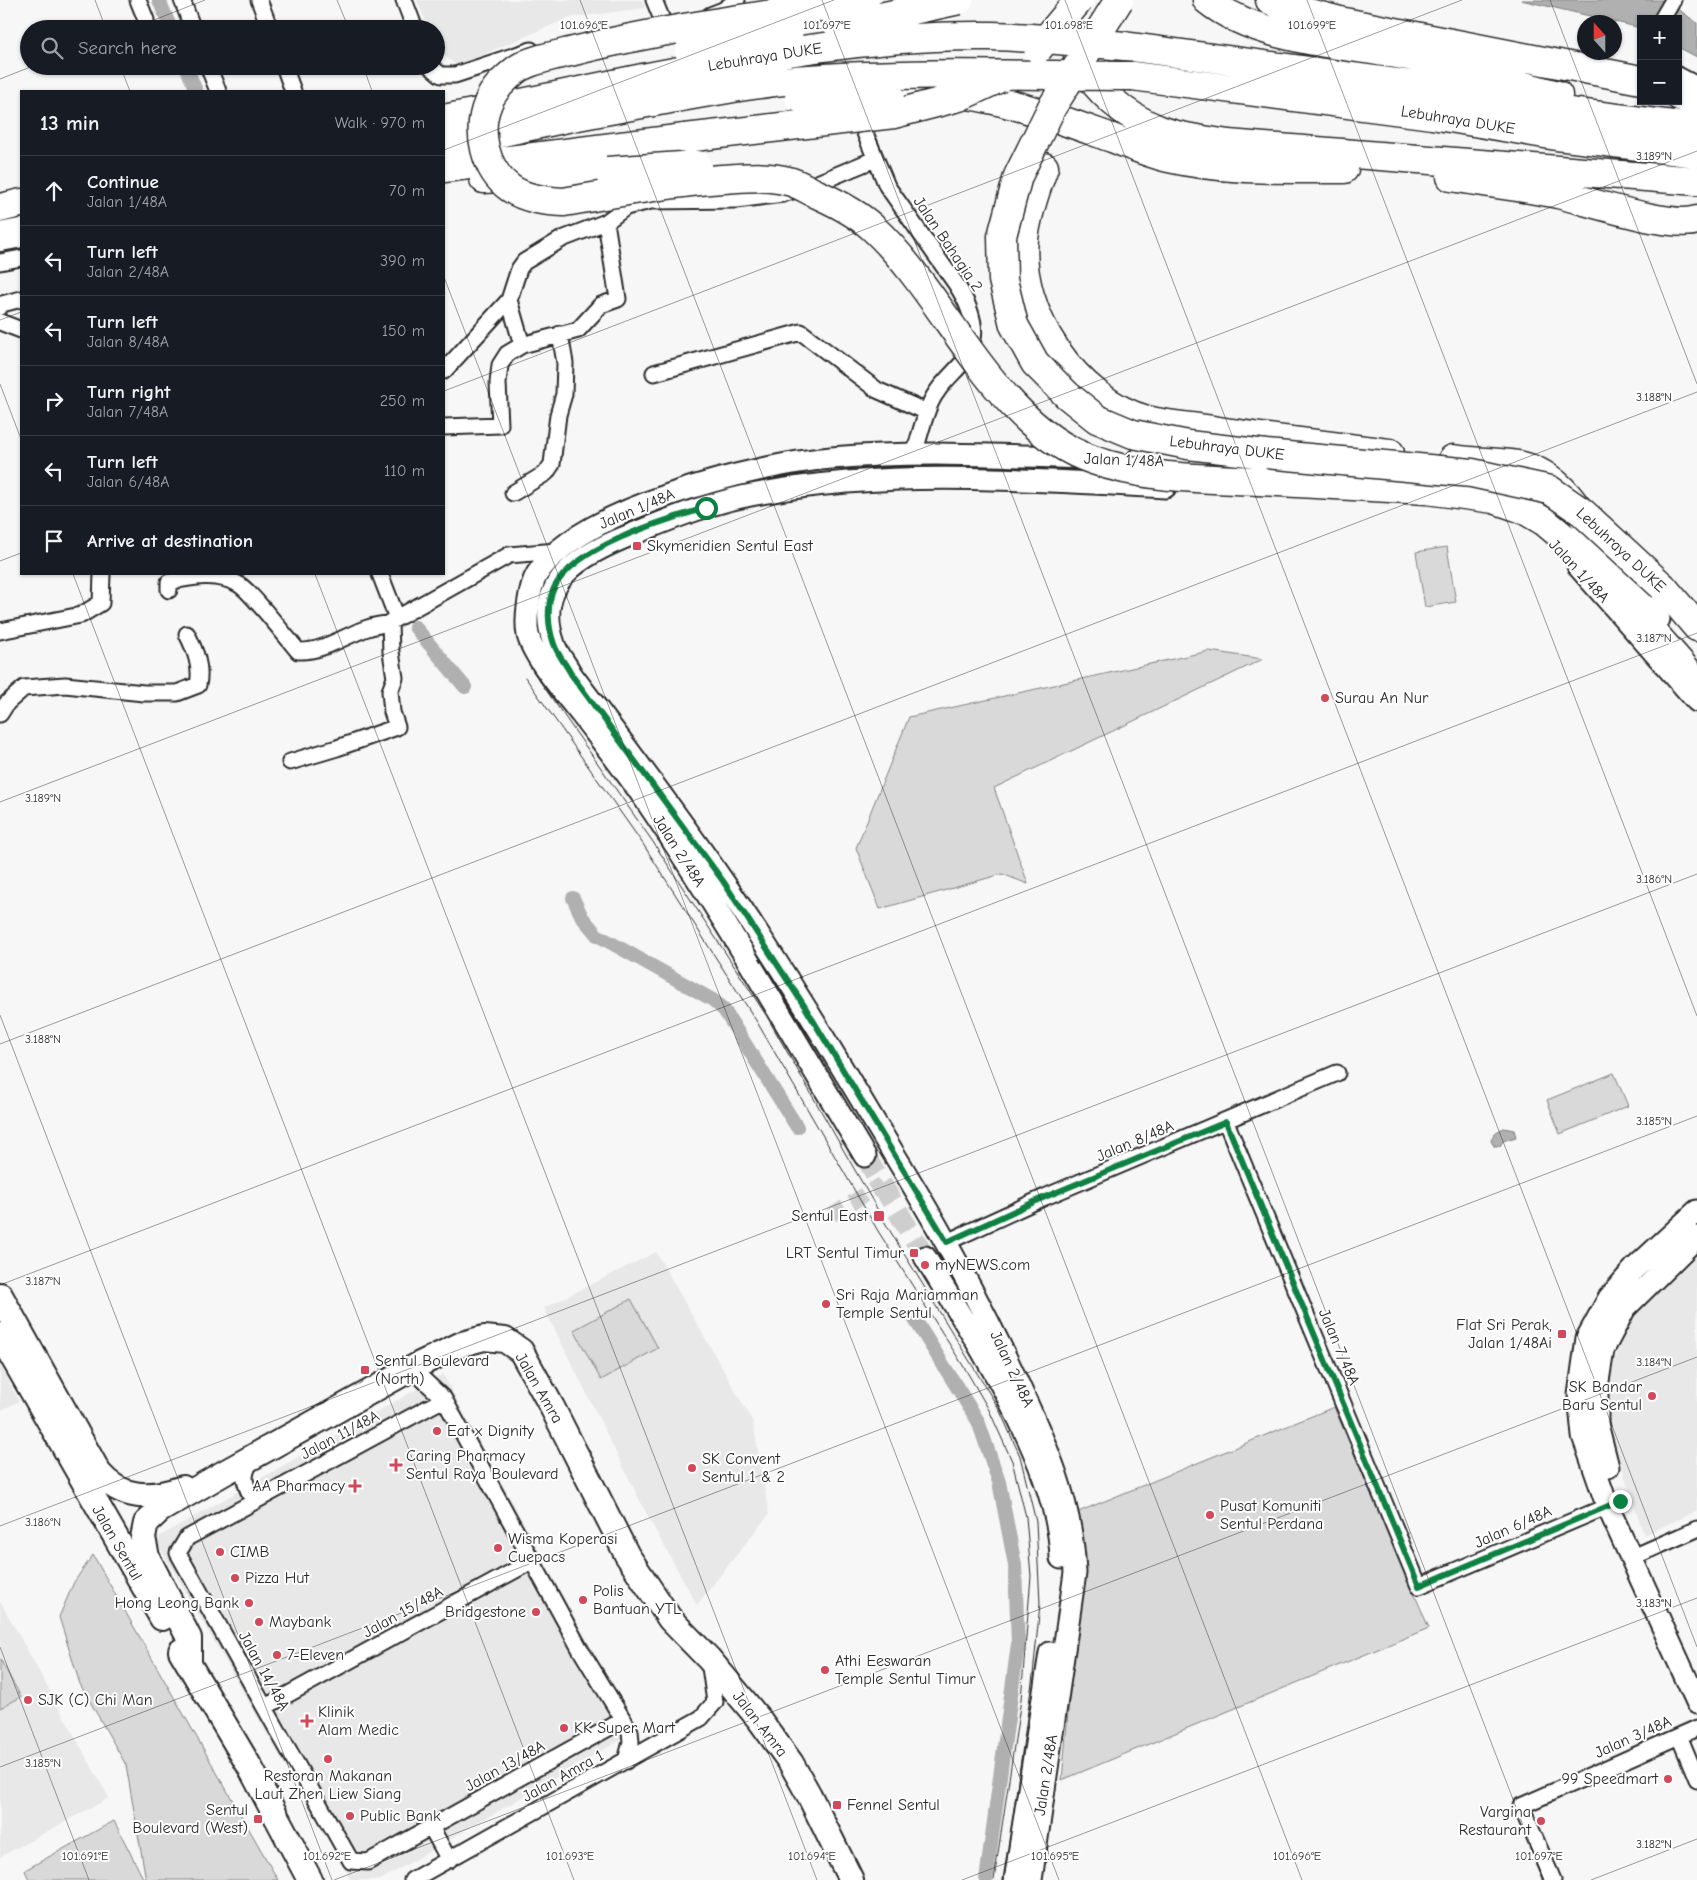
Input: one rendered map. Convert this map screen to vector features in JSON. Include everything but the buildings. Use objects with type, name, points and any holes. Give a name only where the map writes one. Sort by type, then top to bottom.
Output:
[{"type":"highway","points":[[865,0],[633,37],[548,58],[519,68],[496,88],[487,104],[482,136],[490,166],[510,188],[545,201],[564,202],[696,181],[753,177],[788,180],[843,206],[872,227],[910,267],[985,370],[1027,419],[1053,440],[1092,460],[1159,476],[1259,480]]},
{"type":"highway","points":[[646,89],[707,46],[885,16],[959,0]]},
{"type":"highway","points":[[1068,0],[1071,34],[1078,59],[1087,74],[1098,89],[1129,114],[1161,131],[1228,144],[1697,181]]},
{"type":"highway","points":[[445,168],[894,114],[959,97],[996,80],[1024,61],[1040,47],[1079,0]]},
{"type":"highway","name":"Lebuhraya DUKE","points":[[1119,0],[1052,107],[1018,176],[1002,236],[1003,280],[1014,325],[1035,363],[1067,395],[1096,419],[1133,434],[1188,445],[1266,454],[1472,473],[1550,490],[1582,512],[1636,562],[1663,588],[1697,627]]},
{"type":"highway","points":[[1128,0],[1071,106],[1044,167],[1031,202],[1024,241],[1025,269],[1034,306],[1049,342],[1072,372],[1107,402],[1146,420],[1333,446],[1519,466],[1548,479],[1567,495],[1608,560]]},
{"type":"highway","points":[[1207,0],[1232,17],[1258,28],[1419,58],[1655,123]]},
{"type":"highway","points":[[1239,0],[1269,10],[1301,37]]},
{"type":"highway","points":[[1269,10],[1282,6],[1344,22],[1637,79]]},
{"type":"highway","name":"Lebuhraya DUKE","points":[[445,145],[506,132],[646,89],[770,55],[911,39],[990,36],[1045,38],[1124,46],[1434,88],[1545,109],[1655,123],[1691,139]]},
{"type":"highway","name":"Lebuhraya DUKE","points":[[451,117],[646,89],[766,84],[852,76],[1132,76],[1432,115],[1557,136],[1691,139]]},
{"type":"highway","points":[[646,89],[772,99],[890,94],[911,90],[948,92],[983,98],[1078,126],[1169,158],[1259,169],[1527,172],[1558,170]]},
{"type":"highway","points":[[1682,97],[1697,104]]},
{"type":"highway","points":[[445,180],[516,178],[692,165],[763,163],[798,170],[858,197],[882,218],[923,261],[998,361],[1038,406],[1066,429],[1104,450],[1162,466],[1259,480]]},
{"type":"highway","points":[[1405,170],[1557,194],[1667,220],[1692,222],[1697,220]]},
{"type":"highway","points":[[0,208],[20,203]]},
{"type":"highway","points":[[1667,220],[1697,236]]},
{"type":"highway","points":[[0,237],[20,233]]},
{"type":"highway","name":"Lebuhraya DUKE","points":[[1259,480],[1427,490],[1494,499],[1523,509],[1545,522],[1587,557],[1697,682]]},
{"type":"main road","name":"Jalan 1/48A","points":[[557,550],[608,519],[669,494],[770,466],[830,458],[971,454],[1212,464],[1429,477],[1501,486],[1527,496],[1550,510],[1608,560],[1697,664]]},
{"type":"main road","name":"Jalan 1/48A","points":[[573,564],[620,539],[673,518],[760,493],[832,482],[932,478],[1459,501],[1509,514],[1542,532],[1568,554],[1611,606],[1697,701]]},
{"type":"main road","name":"Jalan 2/48A","points":[[557,550],[537,574],[531,585],[528,635],[560,688],[648,803],[710,899],[865,1156]]},
{"type":"main road","name":"Jalan 2/48A","points":[[573,564],[554,588],[549,609],[554,646],[571,674],[723,881],[805,1007],[947,1242],[985,1312],[1044,1438],[1062,1488],[1071,1526],[1075,1573],[1031,1880]]},
{"type":"main road","points":[[1697,1211],[1634,1269],[1609,1298],[1587,1338],[1579,1395],[1583,1436],[1639,1554],[1697,1668]]},
{"type":"main road","points":[[1614,1503],[1597,1424],[1597,1387],[1603,1350],[1625,1308],[1697,1237]]},
{"type":"main road","name":"Jalan 2/48A","points":[[926,1256],[982,1350],[1030,1444],[1048,1491],[1060,1555],[1061,1575],[1057,1613],[1014,1880]]},
{"type":"main road","name":"Jalan Sentul","points":[[0,1296],[59,1404],[99,1473],[107,1482],[130,1495],[146,1497],[180,1489],[222,1474]]},
{"type":"main road","name":"Jalan Sentul","points":[[0,1335],[108,1527],[251,1769],[310,1880]]},
{"type":"main road","name":"Jalan Amra","points":[[222,1474],[412,1369],[462,1344],[484,1338],[505,1340],[521,1352],[552,1407],[627,1555],[670,1618],[759,1719],[791,1763],[851,1880]]},
{"type":"main road","points":[[189,1664],[189,1638],[146,1557],[143,1538],[146,1523],[160,1510],[222,1474]]},
{"type":"main road","points":[[1639,1554],[1697,1702]]},
{"type":"street","points":[[138,0],[146,20]]},
{"type":"street","points":[[182,0],[190,20]]},
{"type":"street","points":[[259,0],[267,20]]},
{"type":"street","points":[[404,0],[412,20]]},
{"type":"street","points":[[654,0],[663,22]]},
{"type":"street","points":[[445,75],[455,75],[582,35],[708,16],[723,10],[737,0]]},
{"type":"street","points":[[1664,15],[1673,0]]},
{"type":"street","points":[[212,75],[218,90]]},
{"type":"street","points":[[287,75],[293,90]]},
{"type":"street","points":[[1682,77],[1697,85]]},
{"type":"street","name":"Jalan Bahagia 2","points":[[858,105],[865,133],[888,186],[936,252],[966,298],[973,320],[973,333],[968,354],[946,379],[930,403],[914,455]]},
{"type":"street","points":[[445,370],[509,300],[519,269],[524,262],[562,239],[606,222],[626,207],[651,201],[736,200],[783,194],[815,184],[875,159]]},
{"type":"street","points":[[445,427],[500,425],[498,383],[500,365],[507,354],[522,345],[578,330],[600,305],[618,299],[606,222]]},
{"type":"street","points":[[0,262],[20,258]]},
{"type":"street","points":[[0,307],[2,304],[20,299]]},
{"type":"street","points":[[509,300],[522,345]]},
{"type":"street","points":[[0,322],[20,330]]},
{"type":"street","points":[[654,373],[801,332],[877,390],[927,412]]},
{"type":"street","points":[[513,493],[546,473],[552,464],[558,415],[564,394],[565,362],[560,334]]},
{"type":"street","points":[[169,590],[169,582],[196,576],[222,579],[240,584],[298,651],[309,651],[370,627],[393,621],[509,555],[557,550],[573,564]]},
{"type":"street","points":[[509,555],[528,560],[537,574],[554,588]]},
{"type":"street","points":[[0,631],[81,615],[101,603],[102,575]]},
{"type":"street","points":[[290,762],[397,727],[391,698],[395,672],[393,621],[380,575]]},
{"type":"street","points":[[0,714],[7,703],[24,688],[65,685],[144,694],[177,693],[198,685],[200,675],[195,649],[187,634]]},
{"type":"street","name":"Jalan 8/48A","points":[[947,1242],[1045,1197],[1226,1122],[1337,1073]]},
{"type":"street","name":"Jalan 7/48A","points":[[1226,1122],[1419,1586]]},
{"type":"street","points":[[412,1369],[444,1399],[580,1649],[630,1731],[631,1742],[626,1761]]},
{"type":"street","name":"Jalan 11/48A","points":[[254,1502],[444,1399]]},
{"type":"street","points":[[253,1457],[245,1471],[244,1482],[254,1502]]},
{"type":"street","name":"Jalan 14/48A","points":[[254,1502],[188,1538],[178,1553],[351,1861],[368,1862],[431,1827]]},
{"type":"street","name":"Jalan 6/48A","points":[[1419,1586],[1614,1503]]},
{"type":"street","points":[[1639,1554],[1697,1529]]},
{"type":"street","name":"Jalan 15/48A","points":[[265,1707],[532,1561]]},
{"type":"street","name":"Jalan Amra 1","points":[[412,1880],[701,1718],[715,1702],[708,1659]]},
{"type":"street","name":"Jalan 13/48A","points":[[431,1827],[623,1720]]},
{"type":"street","name":"Jalan 3/48A","points":[[1553,1880],[1521,1806],[1697,1728]]},
{"type":"street","points":[[1679,1736],[1697,1779]]},
{"type":"street","points":[[431,1827],[449,1860]]},
{"type":"shaded area","points":[[417,0],[642,0],[645,8],[569,18],[458,65],[445,57],[445,20],[425,20]]},
{"type":"shaded area","points":[[1521,0],[1666,0],[1697,23],[1697,57],[1682,49],[1682,15],[1637,15],[1637,27],[1622,24],[1622,15],[1585,15]]},
{"type":"shaded area","points":[[1447,547],[1456,602],[1425,607],[1416,552]]},
{"type":"shaded area","points":[[1209,651],[1263,659],[994,788],[1028,884],[1002,874],[880,909],[856,848],[909,717]]},
{"type":"shaded area","points":[[1614,1073],[1628,1106],[1560,1134],[1547,1100]]},
{"type":"shaded area","points":[[1504,1128],[1514,1130],[1516,1137],[1503,1141],[1500,1146],[1494,1146],[1491,1141],[1492,1136]]},
{"type":"shaded area","name":"SK Convent Sentul 1 & 2","points":[[656,1252],[753,1422],[769,1514],[697,1605],[647,1515],[544,1308]]},
{"type":"shaded area","name":"SK Bandar Baru Sentul","points":[[1697,1256],[1697,1511],[1644,1535],[1606,1419],[1609,1374],[1631,1318]]},
{"type":"shaded area","points":[[631,1299],[658,1348],[601,1380],[574,1330]]},
{"type":"shaded area","points":[[0,1364],[19,1401],[0,1411]]},
{"type":"shaded area","points":[[443,1374],[636,1731],[380,1880],[351,1880],[155,1539]]},
{"type":"shaded area","points":[[1334,1407],[1429,1628],[1062,1780],[1081,1566],[1082,1536],[1078,1512]]},
{"type":"shaded area","points":[[93,1555],[278,1880],[146,1880],[126,1765],[80,1684],[59,1617],[74,1582]]},
{"type":"shaded area","name":"SJK (C) Chi Man","points":[[0,1601],[109,1798],[0,1857]]},
{"type":"shaded area","points":[[0,1659],[21,1697],[0,1708]]},
{"type":"shaded area","points":[[114,1821],[144,1880],[29,1880],[25,1870]]},
{"type":"waterway","points":[[159,0],[167,20]]},
{"type":"waterway","points":[[190,75],[196,90]]},
{"type":"waterway","points":[[415,627],[465,687]]},
{"type":"waterway","points":[[573,898],[582,917],[597,935],[713,1000],[724,1010],[797,1127]]},
{"type":"waterway","points":[[914,1318],[978,1421],[999,1482],[1015,1565],[1018,1644],[986,1880]]},
{"type":"tunnel","points":[[865,1156],[925,1257]]},
{"type":"tunnel","points":[[832,1215],[882,1184]]},
{"type":"tram line","points":[[532,670],[653,842],[766,1015],[887,1226],[999,1409],[1020,1456],[1036,1522],[1040,1604],[1033,1675],[1004,1880]]},
{"type":"tram line","points":[[525,677],[643,844],[757,1022],[878,1231],[967,1372],[989,1410],[1012,1461],[1026,1517],[1031,1576],[1021,1699],[994,1880]]},
{"type":"place","name":"Skymeridien Sentul East","points":[[637,546]]},
{"type":"place","name":"Surau An Nur","points":[[1325,698]]},
{"type":"place","name":"Sentul East","points":[[879,1216]]},
{"type":"place","name":"LRT Sentul Timur","points":[[914,1253]]},
{"type":"place","name":"myNEWS.com","points":[[925,1265]]},
{"type":"place","name":"Sri Raja Mariamman Temple Sentul","points":[[826,1304]]},
{"type":"place","name":"Flat Sri Perak, Jalan 1/48Ai","points":[[1562,1334]]},
{"type":"place","name":"Sentul Boulevard (North)","points":[[365,1370]]},
{"type":"place","name":"SK Bandar Baru Sentul","points":[[1652,1396]]},
{"type":"place","name":"Eat x Dignity","points":[[437,1431]]},
{"type":"place","name":"Caring Pharmacy Sentul Raya Boulevard","points":[[396,1465]]},
{"type":"place","name":"SK Convent Sentul 1 & 2","points":[[692,1468]]},
{"type":"place","name":"AA Pharmacy","points":[[355,1486]]},
{"type":"place","name":"Pusat Komuniti Sentul Perdana","points":[[1210,1515]]},
{"type":"place","name":"Wisma Koperasi Cuepacs","points":[[498,1548]]},
{"type":"place","name":"CIMB","points":[[220,1552]]},
{"type":"place","name":"Pizza Hut","points":[[235,1578]]},
{"type":"place","name":"Polis Bantuan YTL","points":[[583,1600]]},
{"type":"place","name":"Hong Leong Bank","points":[[249,1603]]},
{"type":"place","name":"Bridgestone","points":[[536,1612]]},
{"type":"place","name":"Maybank","points":[[259,1622]]},
{"type":"place","name":"7-Eleven","points":[[277,1655]]},
{"type":"place","name":"Athi Eeswaran Temple Sentul Timur","points":[[825,1670]]},
{"type":"place","name":"SJK (C) Chi Man","points":[[28,1700]]},
{"type":"place","name":"Klinik Alam Medic","points":[[307,1721]]},
{"type":"place","name":"KK Super Mart","points":[[564,1728]]},
{"type":"place","name":"Restoran Makanan Laut Zhen Liew Siang","points":[[328,1759]]},
{"type":"place","name":"99 Speedmart","points":[[1668,1779]]},
{"type":"place","name":"Fennel Sentul","points":[[837,1805]]},
{"type":"place","name":"Public Bank","points":[[350,1816]]},
{"type":"place","name":"Sentul Boulevard (West)","points":[[258,1819]]},
{"type":"place","name":"Vargina Restaurant","points":[[1541,1821]]},
{"type":"route","points":[[706,508],[673,518],[620,539],[573,564],[554,588],[549,609],[554,646],[571,674],[723,881],[805,1007],[947,1242],[1045,1197],[1226,1122],[1333,1380],[1358,1435],[1419,1586],[1620,1501]]}]
